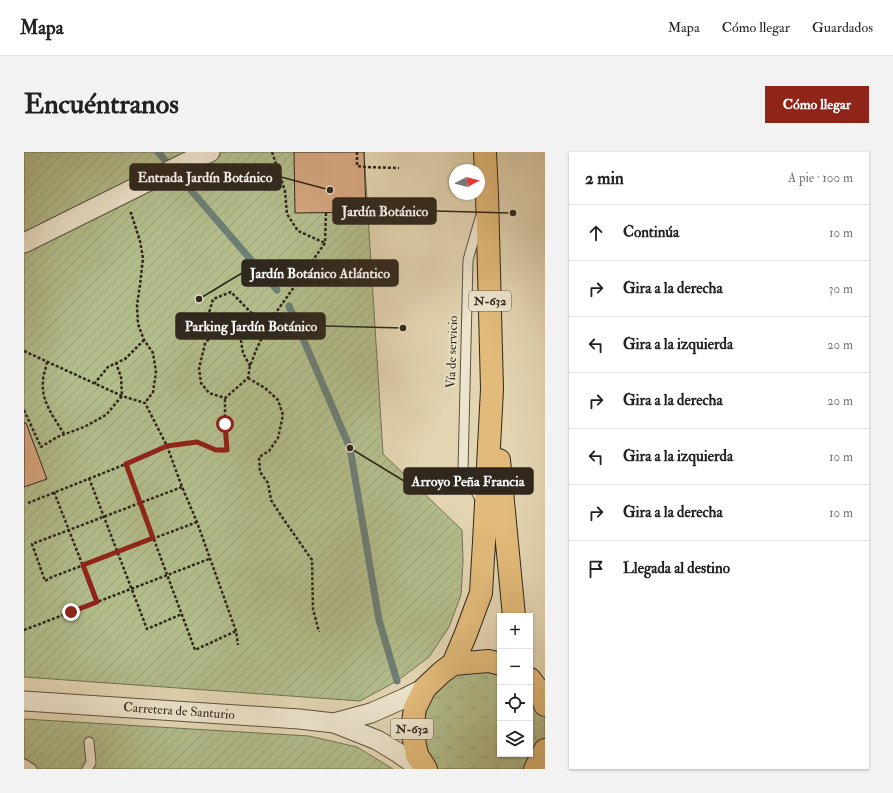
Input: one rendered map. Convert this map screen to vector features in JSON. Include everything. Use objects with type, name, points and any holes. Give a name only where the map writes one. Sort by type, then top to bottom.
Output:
[{"type":"highway","name":"N-632","points":[[485,152],[492,389],[514,613]]},
{"type":"highway","name":"N-632","points":[[426,769],[417,755],[412,730],[415,708],[426,688],[442,672],[453,664],[481,593],[492,389]]},
{"type":"highway","points":[[453,664],[489,661],[497,663]]},
{"type":"highway","points":[[533,683],[541,694],[545,705]]},
{"type":"highway","points":[[535,769],[545,750]]},
{"type":"street","points":[[24,243],[185,162],[210,152]]},
{"type":"street","name":"Carretera de Santurio","points":[[334,723],[371,713],[426,688]]},
{"type":"street","name":"Carretera de Santurio","points":[[24,701],[299,719],[334,723],[377,740],[421,769]]},
{"type":"lane","name":"Vía de servicio","points":[[486,508],[463,470],[468,260],[487,194]]},
{"type":"lane","points":[[88,769],[91,763],[89,742]]},
{"type":"lane","points":[[24,764],[32,769]]},
{"type":"path","points":[[272,152],[285,191],[287,214],[298,231],[326,243]]},
{"type":"path","points":[[357,152],[357,166],[399,168]]},
{"type":"path","points":[[28,503],[167,446],[197,442],[216,450],[227,450],[225,433],[225,398],[248,378],[250,366],[266,328],[326,243],[326,212]]},
{"type":"path","points":[[124,217],[131,213],[140,241],[143,258],[137,305],[138,324],[144,340],[152,353],[156,372],[153,392],[145,403]]},
{"type":"path","points":[[215,332],[210,313],[213,300],[231,292],[266,328]]},
{"type":"path","points":[[225,398],[209,393],[201,383],[200,368],[205,344],[215,332],[230,329],[240,334],[243,353],[250,366]]},
{"type":"path","points":[[94,384],[108,367],[125,359],[144,340]]},
{"type":"path","points":[[24,351],[94,384],[122,396],[145,403],[167,446],[236,631],[238,645]]},
{"type":"path","points":[[48,362],[43,381],[44,398],[50,412],[64,434]]},
{"type":"path","points":[[24,410],[41,447],[57,437],[106,415],[122,396],[122,377],[116,363]]},
{"type":"path","points":[[248,378],[265,388],[278,400],[283,415],[278,438],[269,451],[258,457],[260,472],[268,483],[272,500],[282,517],[312,560],[314,609],[319,632]]},
{"type":"path","points":[[126,464],[196,650],[236,631]]},
{"type":"path","points":[[89,478],[147,628],[182,614]]},
{"type":"path","points":[[182,487],[32,544],[45,581],[196,522]]},
{"type":"path","points":[[54,492],[97,602]]},
{"type":"path","points":[[24,630],[210,559]]},
{"type":"green space","points":[[24,152],[364,152],[383,454],[462,530],[463,561],[461,595],[449,627],[429,657],[397,681],[360,701],[24,677]]},
{"type":"green space","points":[[497,664],[497,757],[533,757],[533,684],[545,705],[545,750],[535,769],[426,769],[415,708],[442,672]]},
{"type":"green space","points":[[24,719],[309,736],[357,747],[393,769],[24,769]]},
{"type":"building","points":[[294,152],[364,152],[366,212],[295,213]]},
{"type":"building","points":[[24,423],[26,423],[47,479],[24,487]]},
{"type":"waterway","points":[[158,152],[277,290]]},
{"type":"waterway","points":[[289,306],[350,448],[379,620],[397,681]]},
{"type":"place","name":"Entrada Jardín Botánico","points":[[330,190]]},
{"type":"place","name":"Jardín Botánico","points":[[513,213]]},
{"type":"place","name":"Jardín Botánico Atlántico","points":[[199,299]]},
{"type":"place","name":"Parking Jardín Botánico","points":[[403,328]]},
{"type":"place","name":"Arroyo Peña Francia","points":[[350,448]]},
{"type":"route","points":[[71,612],[97,602],[83,565],[153,538],[126,464],[167,446],[197,442],[216,450],[227,450],[225,424]]}]
